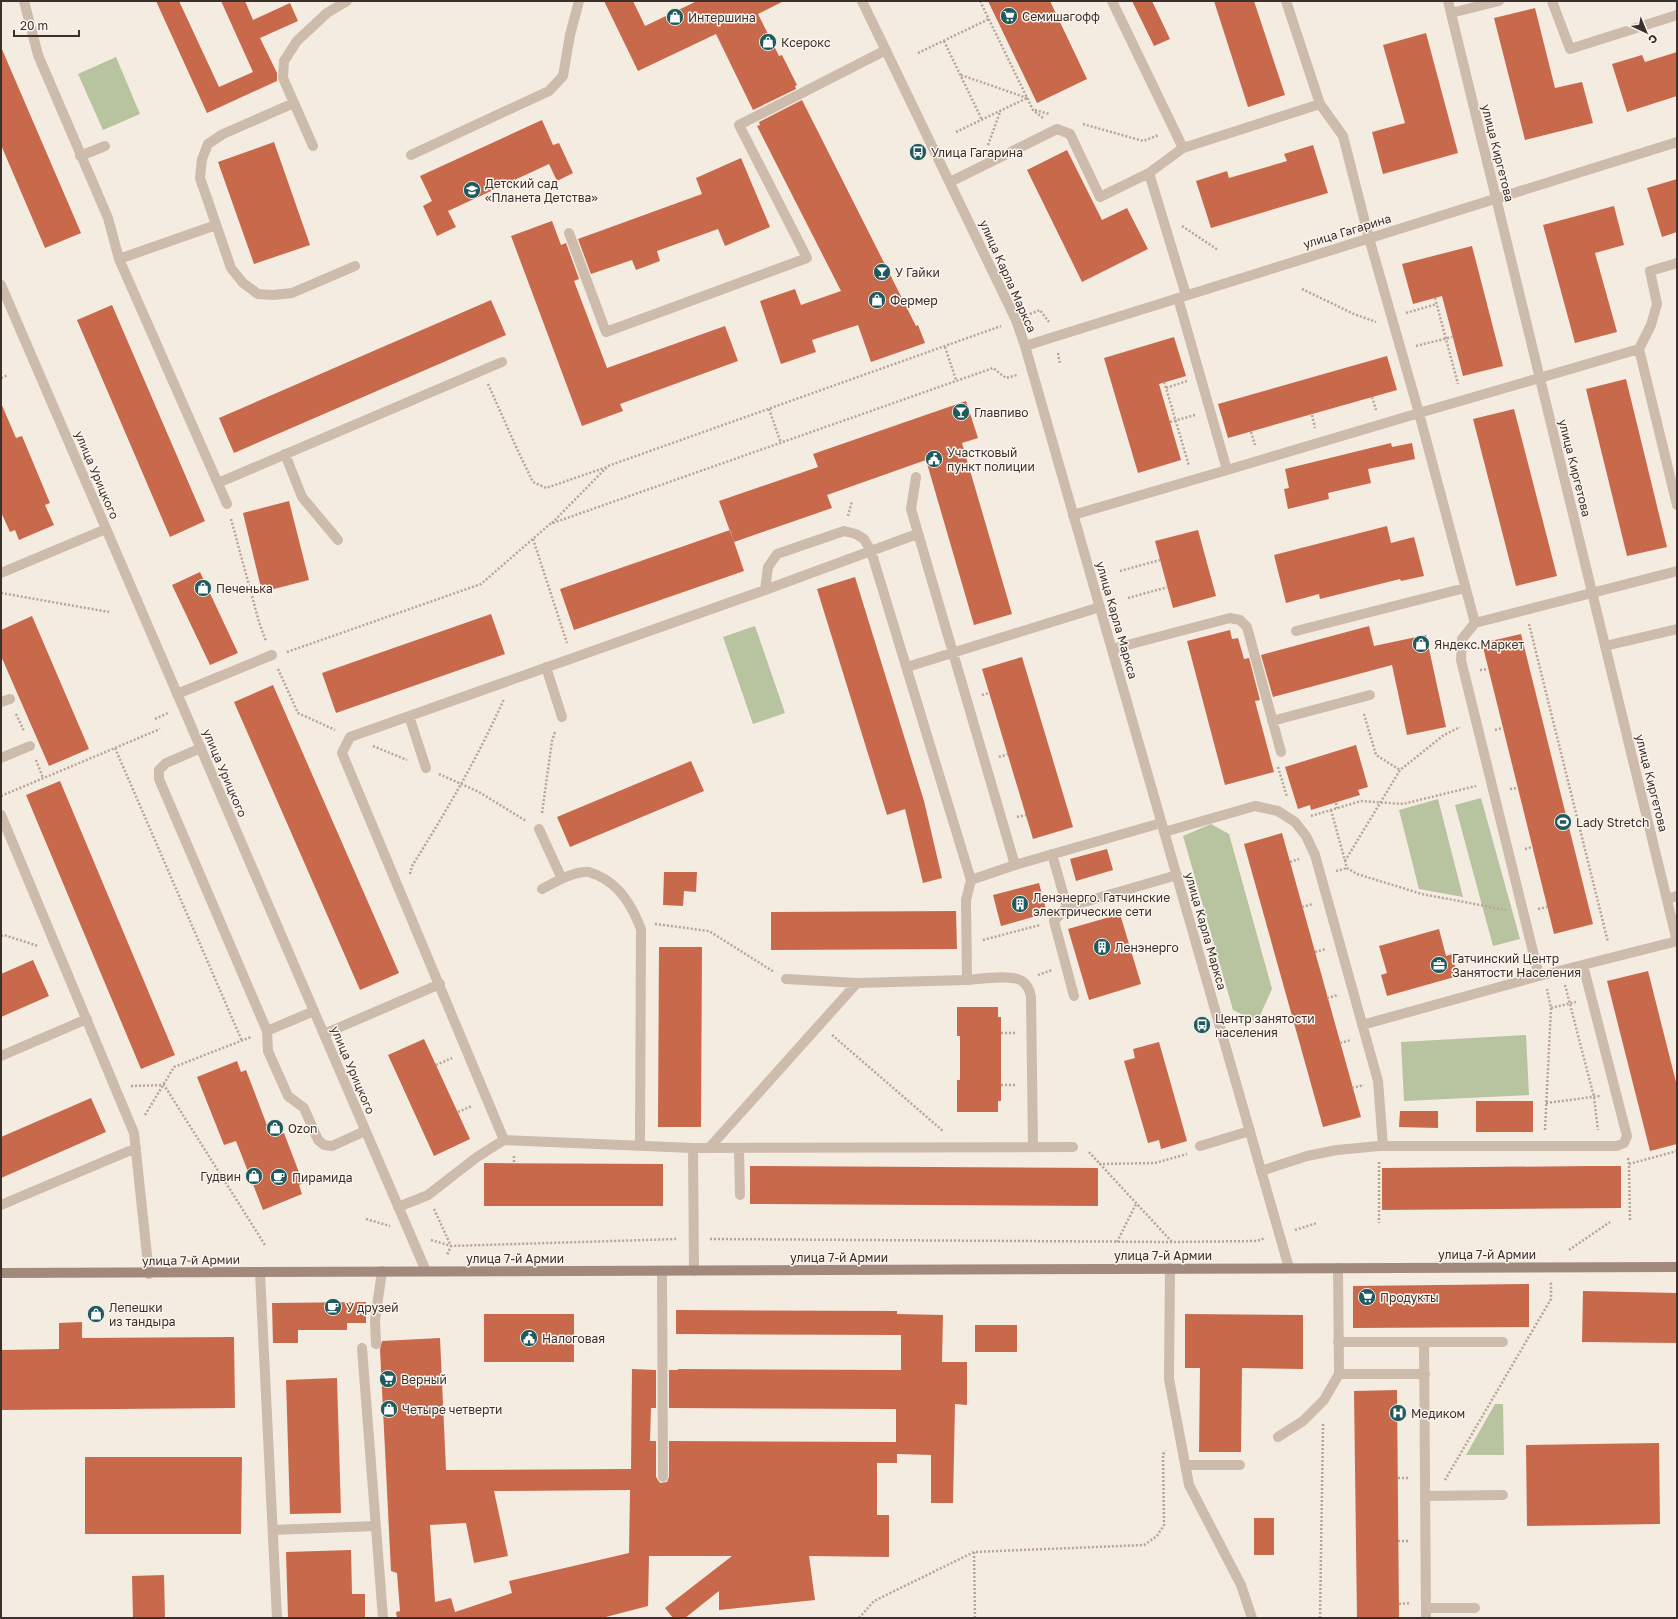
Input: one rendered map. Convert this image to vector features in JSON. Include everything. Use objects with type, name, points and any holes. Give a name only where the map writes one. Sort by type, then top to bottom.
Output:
[{"type":"street","points":[[24,1],[38,55],[80,156],[108,218],[119,259],[227,504]]},
{"type":"street","points":[[313,146],[283,78],[284,61],[297,41],[327,13],[347,1]]},
{"type":"street","points":[[411,155],[549,91],[563,76],[570,35],[579,1]]},
{"type":"street","name":"улица Карла Маркса","points":[[862,1],[1016,320],[1025,346],[1289,1268]]},
{"type":"street","points":[[1112,1],[1183,148]]},
{"type":"street","points":[[1286,1],[1320,104],[1343,136],[1475,623]]},
{"type":"street","name":"улица Киргетова","points":[[1448,1],[1677,941]]},
{"type":"street","points":[[1451,13],[1499,1]]},
{"type":"street","points":[[1552,1],[1570,49],[1677,15]]},
{"type":"street","points":[[569,233],[606,332],[807,258],[739,126],[886,50]]},
{"type":"street","points":[[294,103],[223,134],[208,144],[202,159],[200,178],[231,268],[243,283],[258,294],[273,295],[292,293],[356,266]]},
{"type":"street","points":[[950,182],[1057,130],[1070,134],[1100,197],[1149,173],[1183,148],[1320,104]]},
{"type":"street","name":"улица Гагарина","points":[[1025,346],[1677,142]]},
{"type":"street","points":[[80,156],[105,146]]},
{"type":"street","points":[[1149,173],[1162,214],[1201,377],[1227,470]]},
{"type":"street","points":[[119,259],[216,225]]},
{"type":"street","points":[[1677,263],[1650,271],[1657,304],[1652,325],[1639,349],[1677,505]]},
{"type":"street","name":"улица Урицкого","points":[[1,285],[426,1271]]},
{"type":"street","points":[[1073,515],[1639,349]]},
{"type":"street","points":[[218,483],[502,362]]},
{"type":"street","points":[[285,454],[302,497],[338,540]]},
{"type":"street","points":[[916,477],[910,509],[1015,865]]},
{"type":"street","points":[[1,573],[106,529]]},
{"type":"street","points":[[765,590],[768,567],[777,554],[844,531],[856,534],[864,539],[871,550],[971,880],[966,900],[967,980]]},
{"type":"street","points":[[504,1140],[440,984],[342,753],[350,737],[765,590],[917,534]]},
{"type":"street","points":[[1541,976],[1523,913],[1461,660],[1462,639],[1475,623],[1677,571]]},
{"type":"street","points":[[1296,631],[1466,588]]},
{"type":"street","points":[[907,667],[1100,607]]},
{"type":"street","points":[[1112,649],[1230,618],[1240,620],[1247,627],[1281,752]]},
{"type":"street","points":[[1605,646],[1677,628]]},
{"type":"street","points":[[177,694],[272,655]]},
{"type":"street","points":[[546,667],[562,717]]},
{"type":"street","points":[[1272,722],[1370,695]]},
{"type":"street","points":[[408,716],[426,768]]},
{"type":"street","points":[[1,758],[30,746]]},
{"type":"street","points":[[200,748],[166,763],[159,770],[159,779],[267,1031],[268,1051],[288,1096],[304,1108],[318,1140],[324,1145],[332,1146],[366,1131]]},
{"type":"street","points":[[971,880],[1052,854],[1255,806],[1278,811],[1295,822],[1306,836],[1314,855],[1378,1081],[1381,1146]]},
{"type":"street","points":[[1,815],[134,1133],[150,1274]]},
{"type":"street","points":[[539,829],[562,878]]},
{"type":"street","points":[[1052,854],[1067,907]]},
{"type":"street","points":[[542,890],[562,878],[586,871],[604,879],[622,894],[634,911],[638,921],[641,929],[640,1146]]},
{"type":"street","points":[[1074,996],[1054,921],[1067,907],[1177,875]]},
{"type":"street","points":[[1667,899],[1677,896]]},
{"type":"street","points":[[1362,1025],[1561,970],[1677,941]]},
{"type":"street","points":[[1261,1171],[1306,1156],[1337,1150],[1381,1146],[1617,1146],[1624,1143],[1627,1136],[1583,965]]},
{"type":"street","points":[[786,979],[857,982],[1015,978],[1023,981],[1029,988],[1031,997],[1034,1147]]},
{"type":"street","points":[[709,1148],[857,982]]},
{"type":"street","points":[[324,1034],[440,984]]},
{"type":"street","points":[[267,1031],[314,1011]]},
{"type":"street","points":[[1,1056],[86,1019]]},
{"type":"street","points":[[1200,1146],[1250,1131]]},
{"type":"street","points":[[398,1207],[428,1195],[477,1157],[504,1140],[693,1148],[1073,1147]]},
{"type":"street","points":[[1,1205],[136,1148]]},
{"type":"street","points":[[693,1148],[694,1271]]},
{"type":"street","points":[[739,1148],[740,1195]]},
{"type":"street","name":"улица 7-й Армии","points":[[1,1273],[150,1274],[382,1271],[1677,1267]]},
{"type":"street","points":[[1170,1268],[1169,1379],[1189,1485],[1241,1585],[1252,1618]]},
{"type":"street","points":[[1278,1437],[1303,1421],[1324,1400],[1339,1374],[1338,1268]]},
{"type":"street","points":[[376,1344],[375,1320],[382,1271]]},
{"type":"street","points":[[662,1271],[663,1477]]},
{"type":"street","points":[[260,1273],[277,1618]]},
{"type":"street","points":[[1338,1342],[1504,1342]]},
{"type":"street","points":[[1424,1342],[1430,1496],[1426,1613],[1475,1608]]},
{"type":"street","points":[[362,1348],[383,1618]]},
{"type":"street","points":[[1339,1374],[1425,1374]]},
{"type":"street","points":[[1185,1465],[1240,1465]]},
{"type":"street","points":[[1430,1496],[1503,1495]]},
{"type":"street","points":[[273,1530],[375,1526]]},
{"type":"path","points":[[980,1],[1033,110],[1057,130]]},
{"type":"path","points":[[918,53],[989,19]]},
{"type":"path","points":[[944,40],[982,120]]},
{"type":"path","points":[[961,75],[1027,98]]},
{"type":"path","points":[[956,132],[1027,98]]},
{"type":"path","points":[[1033,110],[1055,116]]},
{"type":"path","points":[[980,168],[1000,112]]},
{"type":"path","points":[[1077,122],[1143,141],[1174,130]]},
{"type":"path","points":[[1162,214],[1218,250]]},
{"type":"path","points":[[1302,289],[1354,314],[1395,328]]},
{"type":"path","points":[[1435,298],[1462,400]]},
{"type":"path","points":[[1392,317],[1436,304]]},
{"type":"path","points":[[1030,314],[1040,310],[1050,324]]},
{"type":"path","points":[[482,370],[533,482],[546,488],[1004,326]]},
{"type":"path","points":[[1401,350],[1452,336]]},
{"type":"path","points":[[1057,346],[1060,364]]},
{"type":"path","points":[[945,347],[956,380]]},
{"type":"path","points":[[550,524],[993,368],[1006,378],[1019,374]]},
{"type":"path","points":[[1,378],[8,375]]},
{"type":"path","points":[[1166,388],[1201,377]]},
{"type":"path","points":[[1164,382],[1193,480]]},
{"type":"path","points":[[769,409],[781,442]]},
{"type":"path","points":[[1170,422],[1176,420]]},
{"type":"path","points":[[288,650],[481,584],[550,524],[608,466]]},
{"type":"path","points":[[227,504],[259,622],[298,713],[479,792],[539,829],[552,741],[562,717]]},
{"type":"path","points":[[533,539],[572,658]]},
{"type":"path","points":[[1120,571],[1160,560]]},
{"type":"path","points":[[1128,598],[1168,587]]},
{"type":"path","points":[[1,593],[109,612]]},
{"type":"path","points":[[1526,610],[1612,958]]},
{"type":"path","points":[[403,897],[412,866],[448,810],[491,728],[514,679]]},
{"type":"path","points":[[1359,698],[1376,755],[1400,770]]},
{"type":"path","points":[[155,719],[170,712]]},
{"type":"path","points":[[1345,862],[1400,770],[1444,735],[1475,719]]},
{"type":"path","points":[[1,796],[160,729]]},
{"type":"path","points":[[115,748],[242,1041]]},
{"type":"path","points":[[1281,752],[1277,765],[1295,822],[1361,801],[1403,804],[1491,782]]},
{"type":"path","points":[[1336,803],[1337,808]]},
{"type":"path","points":[[1331,810],[1347,868],[1357,874],[1422,894],[1523,913]]},
{"type":"path","points":[[638,921],[709,931],[786,979]]},
{"type":"path","points":[[966,944],[1054,921]]},
{"type":"path","points":[[1,936],[4,935],[59,953]]},
{"type":"path","points":[[1023,981],[1044,972],[1066,967]]},
{"type":"path","points":[[1561,970],[1594,1097],[1601,1146]]},
{"type":"path","points":[[1541,976],[1551,1008],[1544,1146]]},
{"type":"path","points":[[1551,1008],[1592,998]]},
{"type":"path","points":[[820,1024],[962,1147]]},
{"type":"path","points":[[134,1133],[174,1067],[267,1031]]},
{"type":"path","points":[[115,1087],[164,1084]]},
{"type":"path","points":[[164,1084],[265,1245]]},
{"type":"path","points":[[1546,1103],[1617,1094]]},
{"type":"path","points":[[1624,1143],[1629,1164],[1630,1222]]},
{"type":"path","points":[[1083,1146],[1172,1242]]},
{"type":"path","points":[[1099,1164],[1155,1163],[1195,1151],[1200,1146]]},
{"type":"path","points":[[1379,1223],[1381,1146]]},
{"type":"path","points":[[1629,1164],[1677,1151]]},
{"type":"path","points":[[428,1195],[451,1246],[694,1239],[1117,1242],[1257,1241]]},
{"type":"path","points":[[1117,1242],[1136,1204]]},
{"type":"path","points":[[1569,1251],[1610,1222]]},
{"type":"path","points":[[1430,1496],[1551,1299],[1551,1281]]},
{"type":"path","points":[[1320,1618],[1324,1400]]},
{"type":"path","points":[[859,1618],[874,1601],[974,1552],[1144,1545],[1157,1536],[1164,1525],[1163,1454],[1180,1435]]},
{"type":"path","points":[[974,1552],[975,1618]]},
{"type":"green space","points":[[116,57],[140,114],[103,130],[78,74]]},
{"type":"green space","points":[[755,626],[785,713],[753,724],[723,637]]},
{"type":"green space","points":[[1481,798],[1520,939],[1493,946],[1455,805]]},
{"type":"green space","points":[[1438,799],[1463,897],[1419,889],[1399,810]]},
{"type":"green space","points":[[1211,824],[1229,834],[1272,989],[1257,1022],[1233,1010],[1183,836]]},
{"type":"green space","points":[[1526,1035],[1529,1095],[1404,1101],[1401,1042]]},
{"type":"green space","points":[[1495,1404],[1503,1404],[1504,1455],[1466,1455]]},
{"type":"building","points":[[156,1],[179,1],[219,87],[253,72],[221,1],[245,1],[253,20],[290,3],[298,21],[260,38],[277,73],[277,81],[207,113]]},
{"type":"building","points":[[604,1],[633,1],[645,26],[697,1],[784,1],[758,14],[779,56],[782,55],[797,85],[795,86],[796,89],[753,110],[716,34],[638,71]]},
{"type":"building","points":[[988,1],[1050,1],[1087,79],[1037,103]]},
{"type":"building","points":[[1132,1],[1152,1],[1170,39],[1154,46]]},
{"type":"building","points":[[1214,1],[1254,1],[1285,95],[1248,107]]},
{"type":"building","points":[[1535,8],[1555,88],[1582,82],[1593,123],[1525,140],[1494,18]]},
{"type":"building","points":[[1426,33],[1458,153],[1383,174],[1372,132],[1405,123],[1383,45]]},
{"type":"building","points":[[1,47],[81,233],[45,248],[1,145]]},
{"type":"building","points":[[1677,52],[1677,96],[1627,112],[1612,64],[1642,55],[1645,62]]},
{"type":"building","points":[[802,100],[916,326],[918,325],[925,343],[871,362],[858,325],[812,340],[816,352],[781,364],[760,301],[795,289],[801,305],[841,291],[757,126],[760,125],[759,122]]},
{"type":"building","points":[[542,120],[553,145],[559,143],[573,173],[557,181],[549,164],[448,211],[456,227],[437,236],[423,206],[432,201],[420,176]]},
{"type":"building","points":[[274,142],[310,245],[254,264],[218,162]]},
{"type":"building","points":[[1313,145],[1328,193],[1211,228],[1196,181],[1227,171],[1229,178],[1287,161],[1284,154]]},
{"type":"building","points":[[1067,150],[1102,220],[1127,208],[1148,249],[1082,282],[1027,170]]},
{"type":"building","points":[[741,158],[770,227],[725,246],[718,229],[657,251],[660,261],[636,270],[632,260],[591,274],[578,239],[702,194],[696,178]]},
{"type":"building","points":[[1677,179],[1677,232],[1662,237],[1647,188]]},
{"type":"building","points":[[1614,206],[1624,245],[1595,253],[1617,332],[1575,343],[1543,225]]},
{"type":"building","points":[[552,221],[561,245],[566,243],[579,279],[574,281],[607,368],[725,326],[738,361],[620,404],[623,411],[582,426],[511,236]]},
{"type":"building","points":[[1472,246],[1503,366],[1463,376],[1442,296],[1413,304],[1402,264]]},
{"type":"building","points":[[491,300],[506,335],[234,453],[219,418]]},
{"type":"building","points":[[112,305],[205,521],[170,537],[77,320]]},
{"type":"building","points":[[1174,337],[1186,376],[1159,384],[1181,460],[1138,473],[1104,358]]},
{"type":"building","points":[[1387,356],[1397,390],[1228,438],[1218,404]]},
{"type":"building","points":[[1626,379],[1667,547],[1627,556],[1586,389]]},
{"type":"building","points":[[966,401],[978,438],[962,443],[1012,614],[974,625],[926,460],[827,495],[832,508],[734,542],[719,501],[818,467],[813,454]]},
{"type":"building","points":[[1,403],[16,438],[22,436],[50,503],[45,505],[54,525],[19,540],[15,530],[10,532],[1,512]]},
{"type":"building","points":[[1514,409],[1557,576],[1516,586],[1473,419]]},
{"type":"building","points":[[1391,443],[1392,447],[1412,443],[1415,459],[1368,469],[1371,483],[1328,493],[1329,499],[1288,509],[1284,489],[1289,488],[1285,469]]},
{"type":"building","points":[[289,501],[309,580],[262,592],[243,513]]},
{"type":"building","points":[[1387,526],[1391,543],[1414,537],[1424,576],[1401,581],[1400,579],[1320,599],[1319,594],[1286,603],[1274,555]]},
{"type":"building","points":[[730,530],[744,571],[574,630],[560,589]]},
{"type":"building","points":[[1198,530],[1216,596],[1173,608],[1155,541]]},
{"type":"building","points":[[200,572],[238,653],[210,665],[172,585]]},
{"type":"building","points":[[855,577],[924,801],[942,878],[923,883],[905,809],[887,815],[817,589]]},
{"type":"building","points":[[491,614],[505,654],[336,713],[322,673]]},
{"type":"building","points":[[32,616],[89,749],[49,766],[1,656],[1,630]]},
{"type":"building","points":[[1369,626],[1374,646],[1426,635],[1446,727],[1407,735],[1392,665],[1273,697],[1261,655]]},
{"type":"building","points":[[1230,630],[1232,639],[1238,638],[1244,659],[1249,658],[1260,700],[1255,701],[1274,772],[1225,785],[1187,641]]},
{"type":"building","points":[[1521,634],[1593,924],[1554,934],[1482,643]]},
{"type":"building","points":[[1022,657],[1073,827],[1033,839],[982,669]]},
{"type":"building","points":[[273,685],[399,973],[360,990],[234,702]]},
{"type":"building","points":[[1356,745],[1368,787],[1358,790],[1360,795],[1311,810],[1310,805],[1298,809],[1285,767]]},
{"type":"building","points":[[691,761],[704,791],[570,847],[557,817]]},
{"type":"building","points":[[60,781],[175,1055],[141,1069],[26,795]]},
{"type":"building","points":[[1282,833],[1361,1117],[1323,1127],[1244,844]]},
{"type":"building","points":[[1107,849],[1113,870],[1076,881],[1070,859]]},
{"type":"building","points":[[664,872],[697,872],[696,892],[684,891],[683,906],[663,905]]},
{"type":"building","name":"Ленэнерго. Гатчинские электрические сети","points":[[1039,883],[1047,913],[1001,926],[993,895]]},
{"type":"building","points":[[956,911],[957,949],[771,950],[771,912]]},
{"type":"building","name":"Ленэнерго","points":[[1120,914],[1141,984],[1089,1000],[1068,929]]},
{"type":"building","points":[[1439,929],[1446,956],[1452,954],[1458,976],[1387,996],[1381,975],[1387,973],[1379,946]]},
{"type":"building","points":[[659,947],[702,947],[701,1127],[658,1127]]},
{"type":"building","points":[[33,960],[49,996],[1,1017],[1,974]]},
{"type":"building","points":[[1648,971],[1677,1086],[1677,1144],[1650,1151],[1607,981]]},
{"type":"building","points":[[957,1007],[998,1007],[998,1017],[1001,1017],[1001,1101],[998,1101],[998,1112],[957,1112],[957,1080],[960,1080],[960,1036],[957,1036]]},
{"type":"building","points":[[424,1039],[470,1139],[434,1156],[388,1055]]},
{"type":"building","points":[[1159,1042],[1187,1141],[1161,1149],[1159,1140],[1148,1143],[1124,1061],[1135,1058],[1133,1049]]},
{"type":"building","points":[[237,1061],[241,1072],[246,1070],[268,1128],[275,1125],[279,1135],[284,1133],[303,1183],[299,1185],[302,1194],[263,1210],[236,1141],[224,1145],[197,1077]]},
{"type":"building","points":[[91,1098],[106,1132],[1,1178],[1,1137]]},
{"type":"building","points":[[1476,1101],[1533,1101],[1533,1132],[1476,1132]]},
{"type":"building","points":[[1400,1111],[1438,1111],[1438,1128],[1399,1127]]},
{"type":"building","points":[[484,1163],[663,1164],[663,1206],[484,1206]]},
{"type":"building","points":[[750,1166],[1098,1168],[1098,1206],[750,1204]]},
{"type":"building","points":[[1621,1166],[1621,1208],[1382,1210],[1382,1168]]},
{"type":"building","points":[[1529,1284],[1529,1327],[1353,1328],[1353,1286]]},
{"type":"building","points":[[1583,1291],[1677,1293],[1677,1343],[1582,1342]]},
{"type":"building","points":[[366,1302],[366,1323],[347,1323],[347,1330],[298,1330],[298,1343],[273,1343],[272,1303]]},
{"type":"building","points":[[676,1310],[897,1311],[897,1314],[943,1315],[942,1362],[967,1362],[967,1405],[955,1404],[953,1503],[931,1503],[931,1455],[897,1454],[897,1463],[877,1463],[877,1515],[889,1515],[889,1557],[809,1556],[815,1600],[719,1610],[719,1591],[685,1618],[673,1618],[665,1608],[732,1556],[649,1556],[648,1606],[602,1618],[397,1618],[396,1612],[400,1611],[397,1573],[391,1571],[380,1349],[382,1341],[440,1338],[446,1470],[631,1469],[632,1369],[656,1370],[656,1408],[651,1408],[650,1441],[656,1441],[656,1477],[660,1483],[667,1482],[669,1477],[669,1441],[896,1442],[896,1409],[669,1408],[669,1370],[901,1370],[901,1335],[676,1334]],"holes":[[[630,1490],[629,1553],[509,1581],[512,1593],[455,1612],[451,1598],[435,1602],[430,1525],[466,1523],[474,1563],[508,1556],[494,1491]]]},
{"type":"building","name":"Налоговая","points":[[484,1314],[574,1314],[574,1362],[484,1362]]},
{"type":"building","points":[[1185,1314],[1303,1315],[1303,1369],[1242,1368],[1241,1452],[1199,1452],[1200,1368],[1185,1368]]},
{"type":"building","points":[[82,1322],[82,1338],[234,1337],[235,1408],[1,1410],[1,1350],[59,1349],[59,1323]]},
{"type":"building","points":[[975,1325],[1017,1325],[1017,1352],[975,1352]]},
{"type":"building","points":[[337,1378],[341,1513],[290,1514],[286,1380]]},
{"type":"building","points":[[1397,1390],[1399,1618],[1357,1618],[1354,1391]]},
{"type":"building","points":[[1659,1443],[1660,1524],[1527,1526],[1526,1445]]},
{"type":"building","points":[[85,1457],[242,1457],[241,1534],[85,1534]]},
{"type":"building","points":[[1254,1518],[1274,1518],[1274,1555],[1254,1555]]},
{"type":"building","points":[[351,1550],[352,1594],[365,1594],[365,1618],[288,1618],[286,1552]]},
{"type":"building","points":[[164,1575],[165,1618],[133,1618],[132,1576]]},
{"type":"place","name":"Семишагофф","points":[[1009,16]]},
{"type":"place","name":"Интершина","points":[[675,17]]},
{"type":"place","name":"Ксерокс","points":[[768,42]]},
{"type":"place","name":"Улица Гагарина","points":[[918,152]]},
{"type":"place","name":"Детский сад «Планета Детства»","points":[[472,190]]},
{"type":"place","name":"У Гайки","points":[[882,272]]},
{"type":"place","name":"Фермер","points":[[877,300]]},
{"type":"place","name":"Главпиво","points":[[961,412]]},
{"type":"place","name":"Участковый пункт полиции","points":[[934,459]]},
{"type":"place","name":"Печенька","points":[[203,588]]},
{"type":"place","name":"Яндекс.Маркет","points":[[1421,644]]},
{"type":"place","name":"Lady Stretch","points":[[1563,822]]},
{"type":"place","name":"Ленэнерго. Гатчинские электрические сети","points":[[1020,904]]},
{"type":"place","name":"Ленэнерго","points":[[1102,947]]},
{"type":"place","name":"Гатчинский Центр Занятости Населения","points":[[1439,965]]},
{"type":"place","name":"Центр занятости населения","points":[[1202,1025]]},
{"type":"place","name":"Ozon","points":[[275,1128]]},
{"type":"place","name":"Гудвин","points":[[254,1176]]},
{"type":"place","name":"Пирамида","points":[[279,1177]]},
{"type":"place","name":"Продукты","points":[[1367,1297]]},
{"type":"place","name":"У друзей","points":[[333,1307]]},
{"type":"place","name":"Лепешки из тандыра","points":[[96,1314]]},
{"type":"place","name":"Налоговая","points":[[529,1338]]},
{"type":"place","name":"Верный","points":[[388,1379]]},
{"type":"place","name":"Четыре четверти","points":[[389,1409]]},
{"type":"place","name":"Медиком","points":[[1398,1413]]}]
